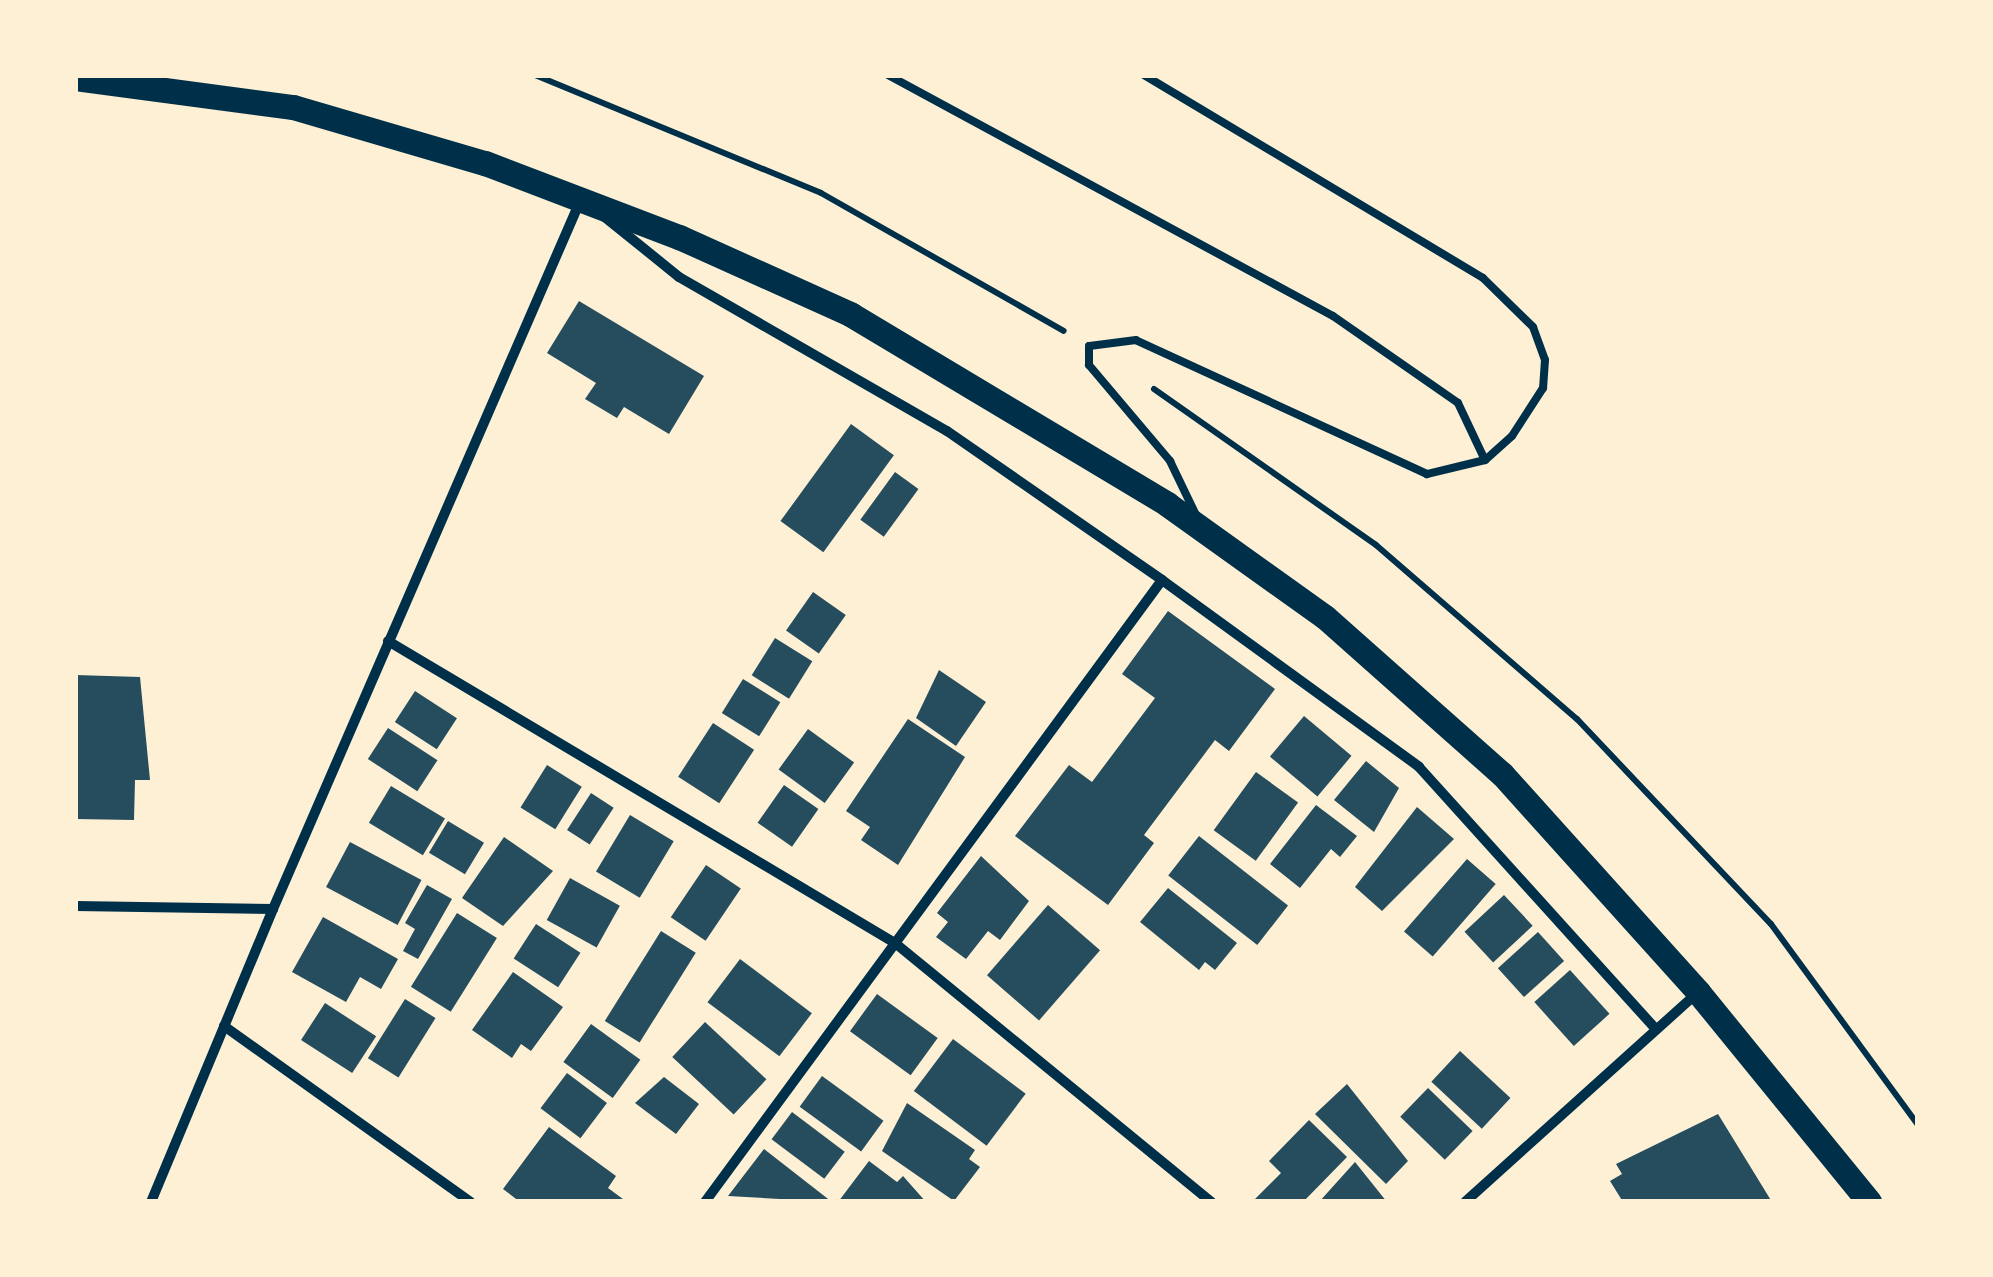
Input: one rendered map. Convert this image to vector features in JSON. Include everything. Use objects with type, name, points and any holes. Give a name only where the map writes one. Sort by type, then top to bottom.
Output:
[{"type":"main road","points":[[75,78],[292,106],[581,198],[850,314],[1201,526],[1442,716],[1698,992],[1869,1202]]},
{"type":"street","points":[[151,1202],[273,909],[581,198],[679,277],[947,431],[1162,580],[1420,767],[1656,1029]]},
{"type":"street","points":[[705,1202],[1162,580]]},
{"type":"street","points":[[388,641],[895,943],[1212,1202]]},
{"type":"street","points":[[75,906],[273,909]]},
{"type":"street","points":[[1465,1202],[1698,992]]},
{"type":"street","points":[[224,1026],[470,1202]]},
{"type":"lane","points":[[888,75],[1333,316],[1458,404],[1485,460]]},
{"type":"lane","points":[[1144,75],[1484,278],[1533,327],[1544,388],[1485,460],[1449,474],[1403,468],[1168,352],[1122,338],[1089,346],[1089,365],[1170,461],[1201,526]]},
{"type":"path","points":[[535,75],[821,193],[1089,346],[1363,536],[1577,719],[1771,924],[1918,1125]]},
{"type":"building","points":[[579,301],[704,376],[669,434],[624,407],[617,418],[585,399],[596,383],[547,353]]},
{"type":"building","points":[[851,424],[894,455],[823,552],[780,521]]},
{"type":"building","points":[[895,472],[918,489],[884,537],[860,520]]},
{"type":"building","points":[[813,592],[846,615],[819,653],[786,631]]},
{"type":"building","points":[[1168,611],[1275,689],[1229,751],[1215,740],[1144,835],[1154,843],[1108,905],[1015,836],[1069,765],[1092,782],[1155,698],[1122,674]]},
{"type":"building","points":[[775,638],[812,661],[789,699],[752,675]]},
{"type":"building","points":[[939,670],[986,702],[956,746],[916,718]]},
{"type":"building","points":[[75,675],[140,677],[150,780],[135,780],[134,820],[75,819]]},
{"type":"building","points":[[743,679],[780,702],[759,736],[722,713]]},
{"type":"building","points":[[415,691],[457,718],[437,749],[395,722]]},
{"type":"building","points":[[1304,716],[1351,756],[1317,796],[1270,757]]},
{"type":"building","points":[[908,719],[965,757],[898,865],[861,840],[870,827],[846,811]]},
{"type":"building","points":[[713,723],[754,750],[719,803],[678,777]]},
{"type":"building","points":[[388,728],[437,760],[417,791],[368,759]]},
{"type":"building","points":[[808,729],[854,763],[825,803],[779,769]]},
{"type":"building","points":[[1366,761],[1399,788],[1374,832],[1334,800]]},
{"type":"building","points":[[547,765],[582,787],[555,829],[521,807]]},
{"type":"building","points":[[1256,772],[1298,803],[1256,861],[1214,830]]},
{"type":"building","points":[[784,785],[818,809],[792,847],[758,823]]},
{"type":"building","points":[[391,786],[445,818],[423,855],[369,823]]},
{"type":"building","points":[[591,793],[614,808],[590,845],[567,830]]},
{"type":"building","points":[[1316,805],[1357,836],[1340,857],[1331,849],[1300,888],[1270,864]]},
{"type":"building","points":[[1417,807],[1454,839],[1382,911],[1355,887]]},
{"type":"building","points":[[630,815],[674,841],[640,898],[596,872]]},
{"type":"building","points":[[448,821],[484,843],[465,874],[429,853]]},
{"type":"building","points":[[1199,836],[1288,906],[1257,945],[1168,875]]},
{"type":"building","points":[[504,837],[553,871],[503,926],[462,898]]},
{"type":"building","points":[[350,842],[422,880],[398,925],[326,887]]},
{"type":"building","points":[[981,856],[1029,901],[1000,940],[988,931],[966,959],[936,937],[948,922],[937,913]]},
{"type":"building","points":[[1467,859],[1496,884],[1433,956],[1404,931]]},
{"type":"building","points":[[706,865],[741,888],[706,941],[671,917]]},
{"type":"building","points":[[570,878],[620,906],[597,948],[547,920]]},
{"type":"building","points":[[427,885],[452,899],[418,959],[403,951],[415,929],[405,923]]},
{"type":"building","points":[[1168,888],[1237,943],[1215,970],[1205,962],[1199,970],[1140,922]]},
{"type":"building","points":[[1504,895],[1533,926],[1493,963],[1465,932]]},
{"type":"building","points":[[1048,905],[1100,950],[1039,1020],[987,975]]},
{"type":"building","points":[[457,913],[497,938],[451,1012],[411,987]]},
{"type":"building","points":[[323,917],[398,959],[381,989],[360,977],[346,1002],[292,972]]},
{"type":"building","points":[[536,924],[580,953],[558,987],[514,958]]},
{"type":"building","points":[[661,931],[696,953],[640,1043],[605,1021]]},
{"type":"building","points":[[1538,932],[1564,961],[1524,997],[1498,968]]},
{"type":"building","points":[[740,959],[812,1013],[779,1056],[708,1002]]},
{"type":"building","points":[[1570,970],[1609,1014],[1574,1046],[1534,1002]]},
{"type":"building","points":[[513,972],[563,1007],[531,1051],[521,1044],[512,1058],[472,1030]]},
{"type":"building","points":[[877,994],[938,1038],[911,1075],[850,1031]]},
{"type":"building","points":[[405,999],[436,1018],[398,1077],[368,1058]]},
{"type":"building","points":[[325,1003],[376,1036],[352,1073],[301,1040]]},
{"type":"building","points":[[705,1022],[766,1079],[734,1114],[672,1057]]},
{"type":"building","points":[[591,1024],[640,1060],[613,1098],[563,1062]]},
{"type":"building","points":[[953,1039],[1026,1094],[987,1146],[914,1091]]},
{"type":"building","points":[[1460,1051],[1510,1098],[1482,1129],[1431,1082]]},
{"type":"building","points":[[567,1073],[607,1103],[580,1138],[541,1108]]},
{"type":"building","points":[[822,1076],[883,1121],[861,1151],[800,1107]]},
{"type":"building","points":[[664,1077],[699,1104],[676,1134],[635,1103]]},
{"type":"building","points":[[1347,1084],[1408,1161],[1386,1184],[1315,1114]]},
{"type":"building","points":[[1428,1088],[1473,1131],[1445,1160],[1400,1117]]},
{"type":"building","points":[[907,1103],[975,1150],[969,1159],[980,1167],[954,1201],[882,1151]]},
{"type":"building","points":[[792,1112],[845,1152],[824,1179],[772,1139]]},
{"type":"building","points":[[1718,1114],[1772,1202],[1623,1202],[1610,1181],[1622,1174],[1616,1164]]},
{"type":"building","points":[[1309,1120],[1347,1157],[1303,1202],[1252,1202],[1281,1173],[1269,1161]]},
{"type":"building","points":[[549,1127],[616,1176],[608,1188],[627,1202],[520,1202],[503,1189]]},
{"type":"building","points":[[764,1149],[832,1202],[728,1196]]},
{"type":"building","points":[[869,1161],[897,1182],[903,1176],[926,1202],[838,1202]]},
{"type":"building","points":[[1355,1162],[1387,1202],[1319,1202]]}]
